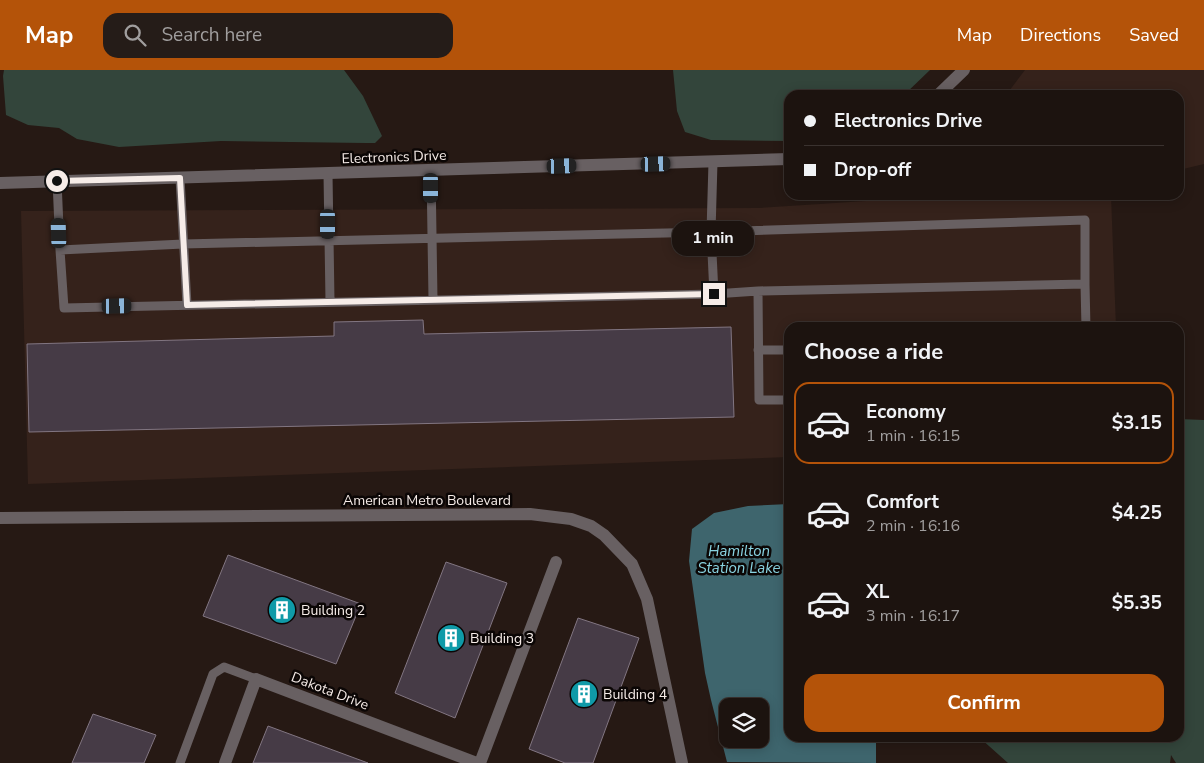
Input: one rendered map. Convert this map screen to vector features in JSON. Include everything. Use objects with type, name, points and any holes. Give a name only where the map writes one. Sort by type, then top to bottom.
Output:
[{"type":"street","points":[[943,90],[964,70]]},
{"type":"street","name":"Electronics Drive","points":[[0,183],[784,159]]},
{"type":"street","name":"American Metro Boulevard","points":[[0,518],[530,514],[572,519],[591,526],[604,535],[632,564],[648,599],[682,763]]},
{"type":"street","points":[[479,763],[556,562]]},
{"type":"street","points":[[224,763],[256,679]]},
{"type":"street","name":"Dakota Drive","points":[[256,679],[479,763]]},
{"type":"lane","points":[[712,162],[711,232],[714,294]]},
{"type":"lane","points":[[431,170],[433,299]]},
{"type":"lane","points":[[328,174],[330,302]]},
{"type":"lane","points":[[180,178],[187,305]]},
{"type":"lane","points":[[57,181],[64,308],[1085,284]]},
{"type":"lane","points":[[60,250],[183,244],[711,232],[1085,220],[1086,322]]},
{"type":"lane","points":[[758,291],[758,400],[784,400]]},
{"type":"lane","points":[[758,350],[784,350]]},
{"type":"lane","points":[[180,763],[213,674],[224,668],[256,679]]},
{"type":"shaded area","points":[[1025,70],[1204,70],[1204,164],[1184,169],[1184,90],[1010,90]]},
{"type":"shaded area","points":[[881,200],[1111,200],[1116,322],[784,322],[784,457],[28,484],[21,211],[759,208]]},
{"type":"green space","points":[[4,70],[344,70],[363,96],[382,136],[375,143],[221,141],[119,147],[77,139],[59,128],[28,125],[6,115]]},
{"type":"green space","points":[[673,70],[930,70],[909,90],[784,90],[784,141],[711,140],[685,132],[677,111]]},
{"type":"green space","points":[[1184,419],[1204,420],[1204,763],[1176,763],[1171,755],[1170,763],[1008,763],[984,742],[1184,742]]},
{"type":"water","name":"Hamilton Station Lake","points":[[784,504],[784,742],[876,742],[876,763],[727,762],[723,748],[769,748],[769,698],[719,698],[719,731],[705,673],[689,561],[692,529],[714,513],[748,506]]},
{"type":"building","points":[[423,320],[424,334],[731,327],[734,417],[29,432],[27,344],[334,336],[334,322]]},
{"type":"building","name":"Building 2","points":[[228,555],[361,604],[336,664],[203,616]]},
{"type":"building","name":"Building 3","points":[[446,562],[507,583],[455,718],[395,693]]},
{"type":"building","name":"Building 4","points":[[578,618],[639,638],[593,763],[565,763],[529,749]]},
{"type":"building","points":[[93,714],[156,735],[144,763],[72,763]]},
{"type":"building","points":[[268,726],[368,763],[253,763]]},
{"type":"place","name":"Building 2","points":[[282,610]]},
{"type":"place","name":"Building 3","points":[[451,638]]},
{"type":"place","name":"Building 4","points":[[584,694]]},
{"type":"route","points":[[57,181],[180,178],[187,305],[714,294]]}]
